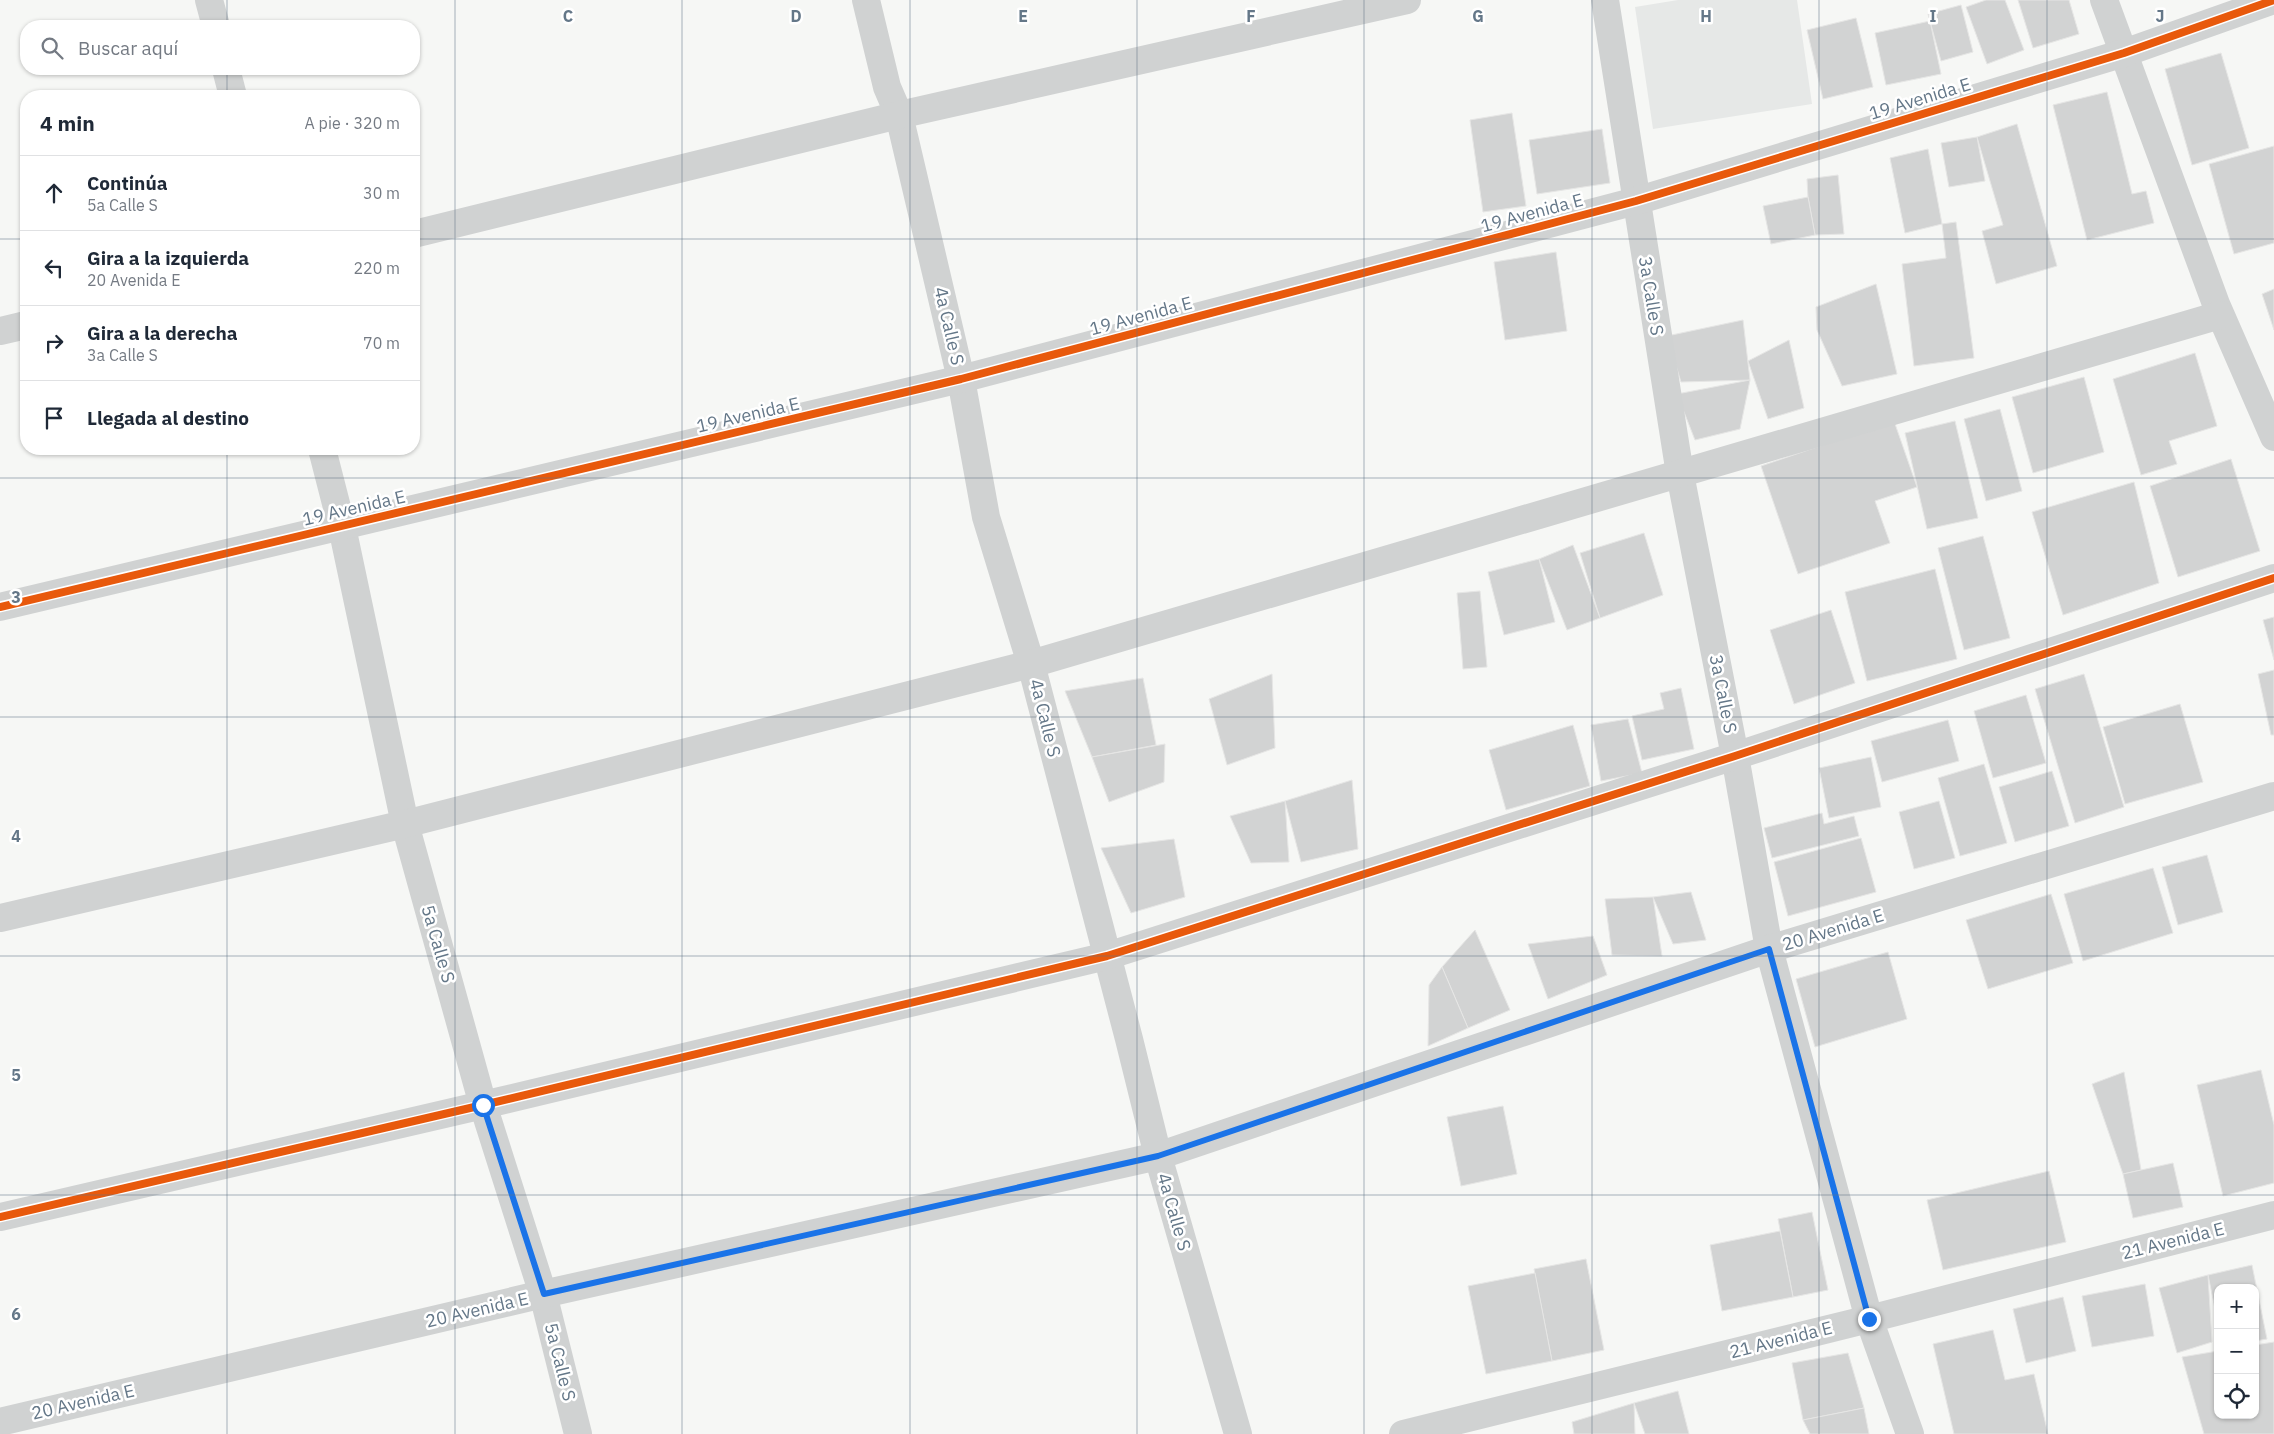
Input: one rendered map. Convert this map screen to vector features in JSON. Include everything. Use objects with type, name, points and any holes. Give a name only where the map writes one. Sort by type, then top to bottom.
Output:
[{"type":"street","points":[[209,0],[214,20]]},
{"type":"street","name":"4a Calle S","points":[[866,0],[887,87],[899,115],[961,379],[986,517],[1031,664],[1158,1156],[1238,1434]]},
{"type":"street","points":[[420,233],[899,115],[1407,0]]},
{"type":"street","name":"3a Calle S","points":[[1605,0],[1680,474],[1735,756],[1769,949],[1869,1319],[1910,1434]]},
{"type":"street","points":[[2104,0],[2220,315],[2274,438]]},
{"type":"street","name":"19 Avenida E","points":[[0,607],[961,379],[1636,201],[2124,53],[2274,0]]},
{"type":"street","points":[[228,75],[231,90]]},
{"type":"street","points":[[0,918],[405,824],[1031,664],[2220,315]]},
{"type":"street","points":[[0,331],[20,326]]},
{"type":"street","name":"5a Calle S","points":[[324,455],[342,527],[405,824],[483,1105],[544,1294],[578,1434]]},
{"type":"street","points":[[0,1217],[483,1105],[1107,956],[1735,756],[2274,578]]},
{"type":"street","name":"20 Avenida E","points":[[0,1422],[544,1294],[1158,1156],[1769,949],[2274,796]]},
{"type":"street","name":"21 Avenida E","points":[[1403,1434],[1869,1319],[2274,1215]]},
{"type":"shaded area","points":[[1678,0],[1797,0],[1812,104],[1653,129],[1635,7]]},
{"type":"building","points":[[1986,0],[2005,0],[2024,50],[1987,64],[1966,7]]},
{"type":"building","points":[[2018,0],[2069,0],[2079,34],[2033,48]]},
{"type":"building","points":[[1961,5],[1973,52],[1941,61],[1928,14]]},
{"type":"building","points":[[1856,18],[1873,87],[1823,99],[1807,30]]},
{"type":"building","points":[[1930,21],[1941,74],[1886,85],[1875,33]]},
{"type":"building","points":[[2221,53],[2249,148],[2192,165],[2165,69]]},
{"type":"building","points":[[2107,92],[2132,194],[2146,191],[2154,223],[2087,240],[2053,105]]},
{"type":"building","points":[[1512,113],[1526,206],[1483,212],[1470,120]]},
{"type":"building","points":[[2017,124],[2057,266],[1996,284],[1982,231],[2003,225],[1977,137]]},
{"type":"building","points":[[1602,129],[1610,183],[1537,194],[1529,140]]},
{"type":"building","points":[[1977,137],[1985,181],[1949,187],[1941,143]]},
{"type":"building","points":[[2274,146],[2274,243],[2234,254],[2209,164]]},
{"type":"building","points":[[1928,149],[1942,224],[1905,233],[1890,158]]},
{"type":"building","points":[[1838,175],[1844,234],[1815,235],[1808,197],[1807,179]]},
{"type":"building","points":[[1808,197],[1815,235],[1771,244],[1763,206]]},
{"type":"building","points":[[1956,222],[1974,358],[1914,366],[1902,264],[1946,258],[1942,224]]},
{"type":"building","points":[[1556,252],[1567,331],[1505,340],[1494,262]]},
{"type":"building","points":[[1876,284],[1897,374],[1842,386],[1817,330],[1816,307]]},
{"type":"building","points":[[2274,289],[2274,330],[2262,294]]},
{"type":"building","points":[[1743,320],[1750,380],[1681,382],[1667,336]]},
{"type":"building","points":[[1789,340],[1804,408],[1768,419],[1748,361]]},
{"type":"building","points":[[2195,353],[2217,426],[2169,441],[2177,464],[2141,475],[2113,379]]},
{"type":"building","points":[[2084,377],[2104,452],[2033,473],[2012,397]]},
{"type":"building","points":[[1750,380],[1740,429],[1695,440],[1677,394]]},
{"type":"building","points":[[2000,409],[2022,491],[1986,501],[1964,419]]},
{"type":"building","points":[[1894,421],[1917,487],[1875,501],[1890,543],[1798,574],[1761,466]]},
{"type":"building","points":[[1955,421],[1978,518],[1927,529],[1905,433]]},
{"type":"building","points":[[2231,459],[2260,551],[2178,577],[2150,486]]},
{"type":"building","points":[[2134,482],[2159,583],[2063,615],[2032,512]]},
{"type":"building","points":[[1644,533],[1663,595],[1600,618],[1580,553]]},
{"type":"building","points":[[1983,536],[2010,638],[1964,650],[1938,548]]},
{"type":"building","points":[[1573,545],[1600,618],[1567,630],[1539,559]]},
{"type":"building","points":[[1539,559],[1555,622],[1504,635],[1488,572]]},
{"type":"building","points":[[1935,569],[1957,659],[1867,681],[1845,592]]},
{"type":"building","points":[[1480,591],[1487,667],[1463,669],[1457,593]]},
{"type":"building","points":[[1831,610],[1855,683],[1794,704],[1770,630]]},
{"type":"building","points":[[2274,617],[2274,660],[2263,620]]},
{"type":"building","points":[[2274,670],[2274,735],[2271,735],[2258,674]]},
{"type":"building","points":[[1272,674],[1275,748],[1227,765],[1209,699]]},
{"type":"building","points":[[2084,674],[2124,807],[2075,823],[2035,689]]},
{"type":"building","points":[[1143,678],[1156,745],[1092,757],[1065,691]]},
{"type":"building","points":[[1681,688],[1694,749],[1642,760],[1632,716],[1664,709],[1660,693]]},
{"type":"building","points":[[2026,695],[2046,763],[1993,778],[1974,711]]},
{"type":"building","points":[[2180,704],[2203,782],[2125,804],[2103,727]]},
{"type":"building","points":[[1628,719],[1642,773],[1601,781],[1591,725]]},
{"type":"building","points":[[1948,720],[1959,761],[1882,782],[1871,741]]},
{"type":"building","points":[[1573,725],[1590,786],[1506,810],[1489,750]]},
{"type":"building","points":[[1165,744],[1164,782],[1109,802],[1092,757]]},
{"type":"building","points":[[1871,757],[1881,807],[1829,818],[1819,768]]},
{"type":"building","points":[[1984,764],[2007,843],[1960,856],[1938,778]]},
{"type":"building","points":[[2052,771],[2069,826],[2015,842],[1999,787]]},
{"type":"building","points":[[1352,780],[1358,849],[1301,862],[1285,801]]},
{"type":"building","points":[[1285,801],[1289,862],[1251,863],[1230,816]]},
{"type":"building","points":[[1939,801],[1955,858],[1914,869],[1899,812]]},
{"type":"building","points":[[1822,813],[1824,824],[1854,816],[1859,836],[1772,858],[1764,828]]},
{"type":"building","points":[[1861,838],[1876,892],[1788,916],[1774,862]]},
{"type":"building","points":[[1174,839],[1185,897],[1131,913],[1101,848]]},
{"type":"building","points":[[2207,855],[2223,912],[2178,925],[2162,867]]},
{"type":"building","points":[[2153,868],[2173,933],[2083,961],[2064,894]]},
{"type":"building","points":[[1691,892],[1706,940],[1673,944],[1653,897]]},
{"type":"building","points":[[2051,894],[2073,963],[1988,989],[1966,920]]},
{"type":"building","points":[[1653,897],[1662,956],[1612,955],[1605,899]]},
{"type":"building","points":[[1475,930],[1510,1010],[1468,1028],[1442,967]]},
{"type":"building","points":[[1593,936],[1607,975],[1548,999],[1528,944]]},
{"type":"building","points":[[1888,952],[1907,1019],[1815,1047],[1796,979]]},
{"type":"building","points":[[1442,967],[1468,1028],[1428,1046],[1429,985]]},
{"type":"building","points":[[2261,1070],[2274,1125],[2274,1183],[2223,1196],[2197,1085]]},
{"type":"building","points":[[2124,1072],[2141,1170],[2123,1174],[2092,1084]]},
{"type":"building","points":[[1503,1106],[1517,1174],[1461,1186],[1447,1117]]},
{"type":"building","points":[[2173,1163],[2183,1207],[2133,1218],[2123,1174]]},
{"type":"building","points":[[2049,1171],[2066,1242],[1943,1270],[1927,1200]]},
{"type":"building","points":[[1812,1212],[1828,1290],[1793,1297],[1778,1219]]},
{"type":"building","points":[[1780,1231],[1793,1297],[1722,1311],[1710,1245]]},
{"type":"building","points":[[1586,1259],[1604,1350],[1552,1361],[1534,1269]]},
{"type":"building","points":[[2252,1265],[2256,1284],[2214,1284],[2214,1304],[2208,1275]]},
{"type":"building","points":[[1535,1273],[1552,1361],[1486,1374],[1468,1286]]},
{"type":"building","points":[[2208,1275],[2212,1342],[2177,1353],[2159,1288]]},
{"type":"building","points":[[2145,1284],[2154,1336],[2092,1347],[2082,1296]]},
{"type":"building","points":[[2063,1297],[2076,1351],[2026,1363],[2013,1309]]},
{"type":"building","points":[[2259,1300],[2267,1339],[2259,1340]]},
{"type":"building","points":[[1993,1330],[2005,1380],[2034,1374],[2048,1434],[1954,1434],[1933,1344]]},
{"type":"building","points":[[2274,1342],[2274,1434],[2204,1434],[2182,1357],[2214,1352],[2214,1419],[2259,1419],[2259,1344]]},
{"type":"building","points":[[1848,1353],[1864,1408],[1803,1420],[1792,1363]]},
{"type":"building","points":[[1678,1391],[1689,1434],[1645,1434],[1634,1403]]},
{"type":"building","points":[[1634,1403],[1635,1434],[1574,1434],[1572,1422]]},
{"type":"building","points":[[1864,1408],[1869,1434],[1810,1434],[1803,1420]]},
{"type":"cycle path","points":[[0,607],[961,379],[1636,201],[2124,53],[2274,0]]},
{"type":"cycle path","points":[[0,1217],[483,1105],[1107,956],[1735,756],[2274,578]]},
{"type":"route","points":[[483,1105],[544,1294],[1158,1156],[1769,949],[1869,1319]]}]
